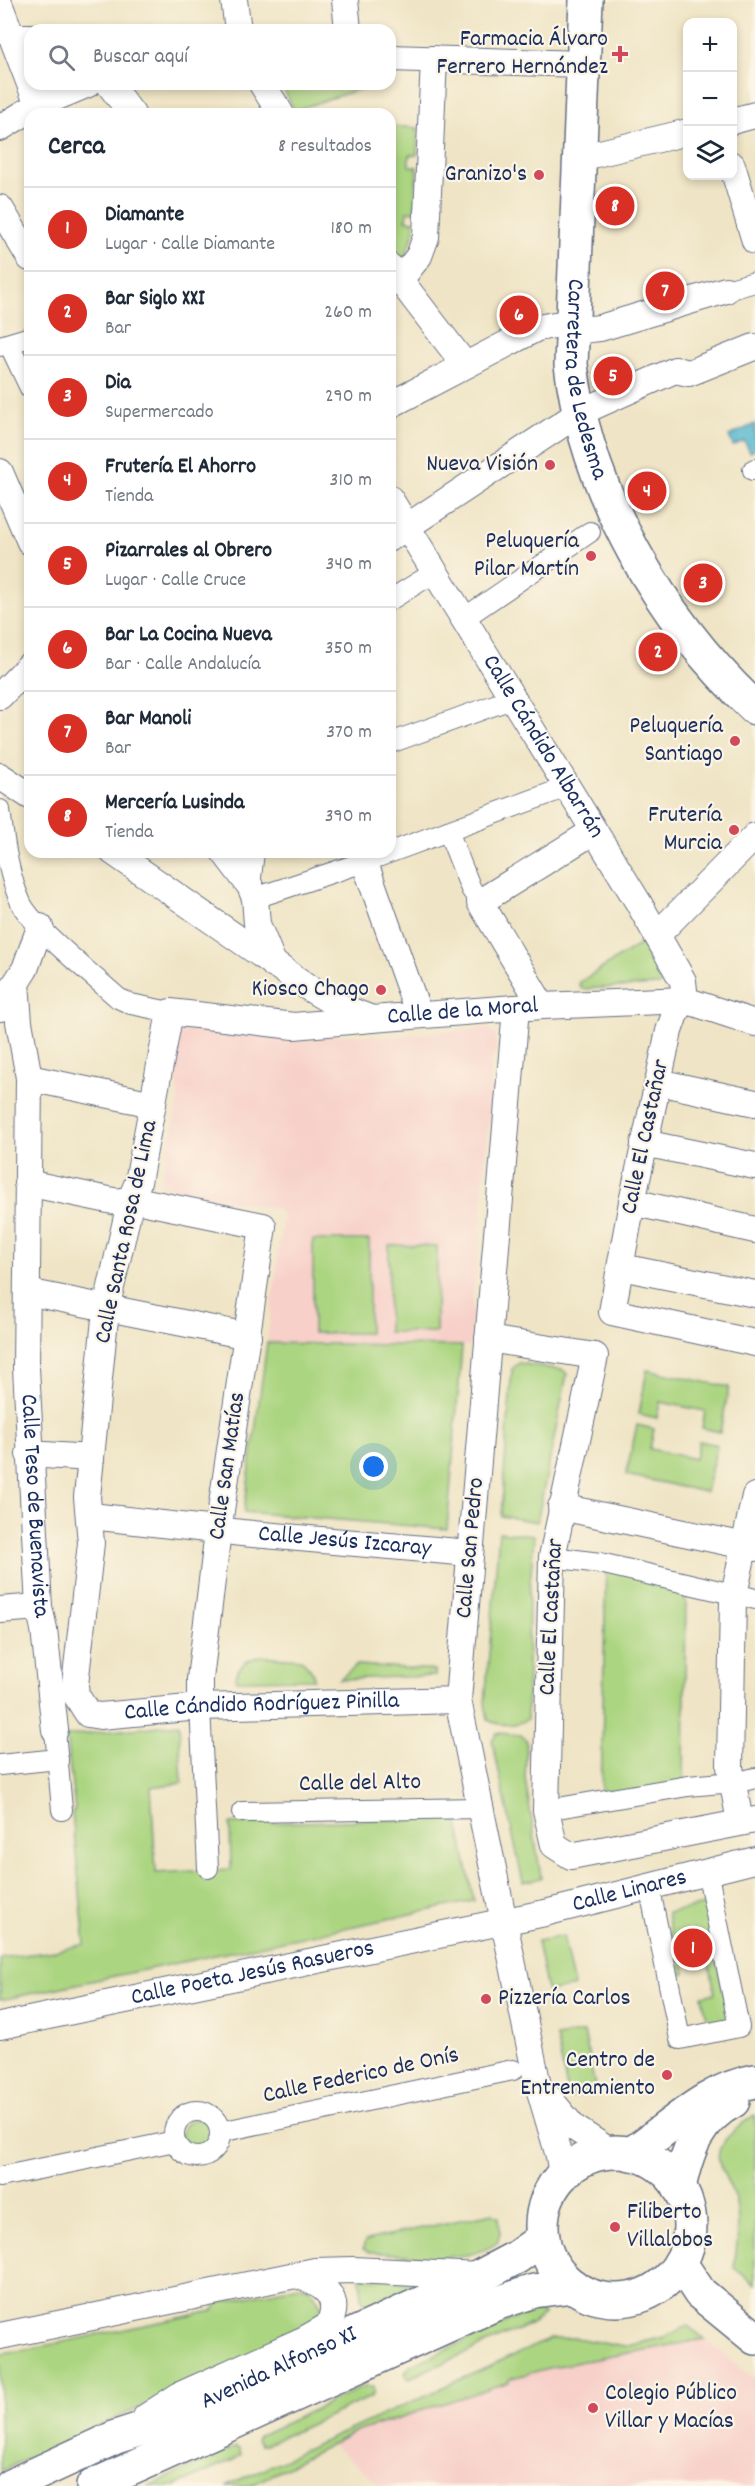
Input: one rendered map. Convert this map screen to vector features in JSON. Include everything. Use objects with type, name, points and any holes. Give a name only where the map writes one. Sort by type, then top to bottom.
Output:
[{"type":"main road","name":"Carretera de Ledesma","points":[[586,0],[571,365],[579,413],[587,446],[635,551],[689,634],[728,682],[755,708]]},
{"type":"main road","points":[[621,2153],[650,2161],[666,2172],[679,2187],[689,2217],[688,2241],[680,2263],[669,2277],[640,2296],[605,2300],[588,2295],[573,2286],[553,2265],[543,2238],[544,2209],[551,2189],[582,2160],[621,2153],[692,2106],[739,2084],[755,2081]]},
{"type":"main road","points":[[679,2187],[690,2148],[703,2124],[718,2110],[755,2089]]},
{"type":"main road","name":"Avenida Alfonso XI","points":[[10,2486],[116,2437],[165,2421],[481,2276],[517,2257],[543,2238]]},
{"type":"main road","points":[[680,2263],[700,2293],[755,2338]]},
{"type":"main road","name":"Avenida Alfonso XI","points":[[93,2486],[495,2304],[526,2293],[573,2286]]},
{"type":"street","points":[[234,0],[237,24]]},
{"type":"street","points":[[345,0],[347,24]]},
{"type":"street","points":[[0,6],[20,34]]},
{"type":"street","points":[[396,58],[582,64]]},
{"type":"street","points":[[396,273],[419,256],[426,237],[434,59]]},
{"type":"street","points":[[39,90],[45,107],[77,90]]},
{"type":"street","points":[[113,90],[127,108]]},
{"type":"street","points":[[266,90],[277,108]]},
{"type":"street","points":[[737,120],[755,115]]},
{"type":"street","points":[[0,128],[24,117]]},
{"type":"street","points":[[579,158],[683,133]]},
{"type":"street","points":[[737,180],[755,241]]},
{"type":"street","points":[[0,208],[24,248]]},
{"type":"street","points":[[396,275],[465,365]]},
{"type":"street","points":[[396,402],[537,328],[600,328],[755,282]]},
{"type":"street","points":[[24,339],[4,345],[24,378]]},
{"type":"street","points":[[399,532],[579,413],[675,370],[689,373],[755,347]]},
{"type":"street","points":[[0,472],[5,497],[24,531]]},
{"type":"street","name":"Calle Cándido Albarrán","points":[[399,532],[435,572],[514,698],[657,935],[683,981],[685,1000]]},
{"type":"street","points":[[473,612],[590,532]]},
{"type":"street","points":[[396,596],[435,572]]},
{"type":"street","points":[[0,696],[24,671]]},
{"type":"street","points":[[396,741],[514,698]]},
{"type":"street","points":[[0,776],[24,792]]},
{"type":"street","points":[[396,847],[448,831],[567,787]]},
{"type":"street","points":[[0,810],[5,851],[22,906],[40,927],[118,998],[131,1004],[170,1012],[294,1026],[372,1019]]},
{"type":"street","points":[[448,831],[471,888],[542,1006]]},
{"type":"street","points":[[480,902],[594,831]]},
{"type":"street","points":[[657,935],[755,836]]},
{"type":"street","name":"Calle de la Moral","points":[[121,858],[274,965],[339,1006],[372,1019],[542,1006],[685,1000]]},
{"type":"street","points":[[228,858],[252,892]]},
{"type":"street","points":[[254,858],[252,892],[257,924],[274,965]]},
{"type":"street","points":[[252,892],[360,858]]},
{"type":"street","points":[[363,858],[419,1015]]},
{"type":"street","points":[[231,934],[244,933],[257,924]]},
{"type":"street","points":[[0,1008],[25,969],[40,927]]},
{"type":"street","name":"Calle Teso de Buenavista","points":[[16,982],[19,1022],[29,1078],[27,1183],[29,1454],[42,1618],[62,1810]]},
{"type":"street","points":[[685,1000],[755,1023]]},
{"type":"street","name":"Calle El Castañar","points":[[685,1000],[675,1014],[669,1031],[632,1202],[612,1312],[755,1343]]},
{"type":"street","name":"Calle San Pedro","points":[[516,1008],[458,1700],[537,2081],[559,2156],[562,2177]]},
{"type":"street","name":"Calle Santa Rosa de Lima","points":[[76,1695],[91,1544],[91,1516],[87,1497],[106,1309],[131,1199],[138,1182],[170,1012]]},
{"type":"street","points":[[29,1078],[153,1104]]},
{"type":"street","points":[[658,1082],[755,1103]]},
{"type":"street","points":[[644,1143],[755,1166]]},
{"type":"street","points":[[27,1183],[118,1202],[131,1199]]},
{"type":"street","name":"Calle San Matías","points":[[131,1199],[263,1226],[218,1531],[200,1679],[200,1707]]},
{"type":"street","points":[[632,1202],[755,1230]]},
{"type":"street","points":[[621,1267],[755,1294]]},
{"type":"street","points":[[27,1292],[248,1336]]},
{"type":"street","name":"Calle El Castañar","points":[[488,1339],[595,1356],[552,1557],[546,1810],[554,1845]]},
{"type":"street","points":[[29,1454],[91,1458]]},
{"type":"street","points":[[748,1821],[730,1767],[733,1599],[750,1547],[755,1496]]},
{"type":"street","points":[[561,1507],[750,1547]]},
{"type":"street","name":"Calle Jesús Izcaray","points":[[91,1516],[218,1531],[470,1553]]},
{"type":"street","points":[[552,1557],[600,1563],[724,1592]]},
{"type":"street","points":[[0,1610],[42,1618],[81,1631]]},
{"type":"street","name":"Calle Cándido Rodríguez Pinilla","points":[[76,1695],[88,1714],[100,1716],[200,1707],[458,1700]]},
{"type":"street","points":[[200,1707],[208,1868]]},
{"type":"street","points":[[0,1765],[58,1760]]},
{"type":"street","points":[[546,1810],[688,1786],[722,1783]]},
{"type":"street","name":"Calle del Alto","points":[[242,1812],[480,1809]]},
{"type":"street","name":"Calle Linares","points":[[554,1845],[571,1856],[748,1821]]},
{"type":"street","name":"Calle Linares","points":[[504,1920],[604,1899],[707,1870],[755,1860]]},
{"type":"street","points":[[649,1885],[680,2039],[739,2027],[707,1870]]},
{"type":"street","name":"Calle Poeta Jesús Rasueros","points":[[0,2025],[504,1920]]},
{"type":"street","name":"Calle Federico de Onís","points":[[220,2132],[513,2070]]},
{"type":"street","name":"Calle San Pedro","points":[[537,2081],[560,2114],[573,2127],[621,2153]]},
{"type":"street","points":[[194,2112],[201,2112],[214,2118],[220,2132],[216,2148],[201,2157],[185,2154],[175,2141],[174,2134],[180,2119],[194,2112]]},
{"type":"street","points":[[0,2177],[175,2141]]},
{"type":"street","points":[[0,2336],[315,2271],[353,2270],[481,2276]]},
{"type":"street","points":[[116,2437],[180,2395],[305,2339],[328,2326],[332,2302],[328,2292],[320,2283],[297,2275]]},
{"type":"shaded area","points":[[201,1027],[227,1033],[285,1037],[291,1041],[315,1040],[319,1036],[374,1035],[378,1038],[486,1028],[496,1034],[496,1052],[491,1058],[490,1122],[487,1128],[471,1346],[267,1343],[283,1216],[277,1209],[162,1187],[160,1184],[178,1104],[177,1044],[180,1035],[187,1029]]},
{"type":"shaded area","name":"Colegio Público Villar y Macías","points":[[705,2339],[755,2379],[755,2486],[382,2486],[331,2444],[353,2433],[509,2382],[508,2379],[552,2367]]},
{"type":"green space","points":[[286,90],[357,90],[301,108],[294,108]]},
{"type":"green space","points":[[396,126],[418,128],[417,155],[409,155],[409,166],[417,167],[415,212],[407,211],[406,220],[414,221],[414,232],[405,258],[402,258],[396,250]]},
{"type":"green space","points":[[642,943],[663,982],[659,985],[582,989],[579,985],[580,982]]},
{"type":"green space","points":[[313,1240],[369,1240],[369,1333],[313,1333]]},
{"type":"green space","points":[[389,1245],[437,1246],[436,1332],[388,1332]]},
{"type":"green space","points":[[267,1343],[462,1346],[447,1529],[244,1512]]},
{"type":"green space","points":[[519,1363],[563,1370],[567,1374],[537,1522],[501,1516],[512,1369]]},
{"type":"green space","points":[[647,1370],[729,1387],[720,1432],[702,1428],[705,1411],[660,1402],[657,1418],[639,1414]]},
{"type":"green space","points":[[637,1425],[654,1429],[650,1449],[695,1459],[699,1441],[717,1445],[706,1492],[626,1475]]},
{"type":"green space","points":[[499,1532],[534,1535],[529,1597],[527,1719],[519,1723],[508,1724],[488,1720],[485,1703]]},
{"type":"green space","points":[[606,1567],[686,1584],[684,1783],[601,1798]]},
{"type":"green space","points":[[261,1656],[301,1659],[313,1672],[314,1679],[236,1680],[240,1667]]},
{"type":"green space","points":[[357,1665],[435,1670],[435,1676],[340,1679]]},
{"type":"green space","points":[[179,1724],[182,1783],[151,1787],[156,1873],[231,1869],[230,1824],[457,1818],[474,1901],[0,2000],[0,1958],[55,1951],[85,1944],[72,1812],[75,1810],[66,1736]]},
{"type":"green space","points":[[497,1733],[521,1735],[527,1741],[525,1778],[541,1878],[523,1882],[492,1740]]},
{"type":"green space","points":[[705,1905],[713,1938],[680,1944],[685,1973],[679,1976],[667,1913]]},
{"type":"green space","points":[[563,1936],[574,1987],[547,1992],[537,1941]]},
{"type":"green space","points":[[717,1959],[730,2024],[709,2028],[702,1996],[715,1993],[709,1961]]},
{"type":"green space","points":[[584,2032],[596,2092],[569,2098],[556,2037]]},
{"type":"green space","points":[[755,2115],[755,2284],[734,2268],[738,2236],[736,2203],[718,2158],[724,2141]]},
{"type":"green space","points":[[197,2119],[208,2123],[212,2134],[208,2145],[197,2149],[186,2145],[182,2134],[186,2123]]},
{"type":"green space","points":[[493,2213],[499,2217],[500,2233],[497,2243],[467,2255],[434,2257],[368,2252],[363,2249],[365,2241],[375,2238]]},
{"type":"green space","points":[[360,2277],[428,2284],[368,2312],[362,2298]]},
{"type":"green space","points":[[299,2286],[310,2288],[323,2309],[314,2328],[0,2471],[0,2355],[213,2311],[219,2303]]},
{"type":"green space","points":[[535,2309],[544,2315],[531,2324],[409,2378],[405,2373],[410,2366]]},
{"type":"green space","points":[[688,2326],[705,2339],[552,2367],[509,2379],[509,2382],[353,2433],[250,2486],[226,2486],[550,2339],[576,2338],[624,2347],[664,2337]]},
{"type":"green space","points":[[363,2387],[373,2387],[374,2392],[371,2397],[265,2445],[260,2445],[256,2440],[258,2436]]},
{"type":"green space","points":[[235,2447],[239,2449],[241,2455],[176,2486],[149,2486]]},
{"type":"water","points":[[755,424],[755,450],[750,452],[744,441],[733,446],[729,436]]},
{"type":"place","name":"Farmacia Álvaro Ferrero Hernández","points":[[620,54]]},
{"type":"place","name":"Granizo's","points":[[539,175]]},
{"type":"place","name":"Mercería Lusinda","points":[[615,206]]},
{"type":"place","name":"Bar Manoli","points":[[665,291]]},
{"type":"place","name":"Bar La Cocina Nueva","points":[[519,315]]},
{"type":"place","name":"Pizarrales al Obrero","points":[[613,376]]},
{"type":"place","name":"Nueva Visión","points":[[550,465]]},
{"type":"place","name":"Frutería El Ahorro","points":[[647,491]]},
{"type":"place","name":"Peluquería Pilar Martín","points":[[591,556]]},
{"type":"place","name":"Dia","points":[[703,583]]},
{"type":"place","name":"Bar Siglo XXI","points":[[658,652]]},
{"type":"place","name":"Peluquería Santiago","points":[[735,741]]},
{"type":"place","name":"Frutería Murcia","points":[[734,830]]},
{"type":"place","name":"Kiosco Chago","points":[[381,990]]},
{"type":"place","name":"Diamante","points":[[693,1948]]},
{"type":"place","name":"Pizzería Carlos","points":[[486,1999]]},
{"type":"place","name":"Centro de Entrenamiento","points":[[667,2075]]},
{"type":"place","name":"Filiberto Villalobos","points":[[615,2227]]},
{"type":"place","name":"Colegio Público Villar y Macías","points":[[593,2408]]}]
